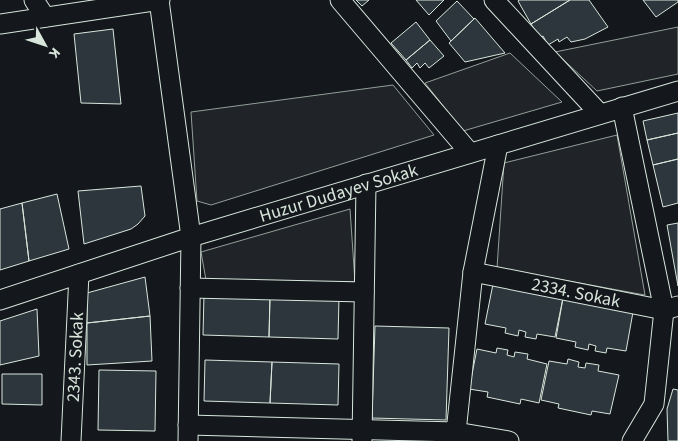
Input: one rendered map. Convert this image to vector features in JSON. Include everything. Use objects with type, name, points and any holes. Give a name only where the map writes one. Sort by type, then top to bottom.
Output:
[{"type":"street","points":[[34,0],[45,17]]},
{"type":"street","points":[[0,24],[160,0],[191,237],[188,433],[456,437],[509,441]]},
{"type":"street","points":[[340,0],[470,153]]},
{"type":"street","points":[[494,0],[600,114]]},
{"type":"street","name":"Huzur Dudayev Sokak","points":[[0,300],[191,237],[678,91]]},
{"type":"street","points":[[622,107],[671,308],[654,404],[632,441]]},
{"type":"street","points":[[456,437],[473,272],[498,145]]},
{"type":"street","points":[[362,435],[366,184]]},
{"type":"street","name":"2334. Sokak","points":[[473,272],[671,308]]},
{"type":"street","name":"2343. Sokak","points":[[71,441],[79,274]]},
{"type":"street","points":[[190,288],[364,292]]},
{"type":"shaded area","points":[[678,27],[678,74],[597,91],[555,52]]},
{"type":"shaded area","points":[[510,53],[562,102],[463,131],[425,83]]},
{"type":"shaded area","points":[[393,85],[434,135],[211,205],[197,201],[191,112]]},
{"type":"shaded area","points":[[617,135],[645,295],[497,268],[504,163]]},
{"type":"shaded area","points":[[350,209],[355,282],[206,280],[201,252]]},
{"type":"building","points":[[356,0],[369,0],[362,6]]},
{"type":"building","points":[[416,0],[444,0],[429,15]]},
{"type":"building","points":[[519,0],[570,0],[531,24]]},
{"type":"building","points":[[570,0],[589,0],[608,27],[585,39],[571,42],[567,37],[559,42],[558,39],[548,45],[543,36],[540,38],[531,24]]},
{"type":"building","points":[[643,0],[678,0],[678,2],[656,17]]},
{"type":"building","points":[[457,1],[474,19],[451,41],[436,21]]},
{"type":"building","points":[[475,18],[505,53],[465,62],[449,43]]},
{"type":"building","points":[[416,22],[430,40],[406,60],[391,43]]},
{"type":"building","points":[[113,29],[121,104],[81,103],[74,34]]},
{"type":"building","points":[[430,40],[444,56],[429,68],[425,63],[420,68],[417,63],[412,68],[406,60]]},
{"type":"building","points":[[678,113],[678,133],[647,140],[643,121]]},
{"type":"building","points":[[678,133],[678,159],[653,165],[647,140]]},
{"type":"building","points":[[678,159],[678,203],[663,207],[653,165]]},
{"type":"building","points":[[141,186],[145,216],[138,224],[131,229],[84,244],[78,191]]},
{"type":"building","points":[[57,194],[69,249],[29,261],[22,203]]},
{"type":"building","points":[[22,203],[29,261],[0,270],[0,209]]},
{"type":"building","points":[[678,223],[678,286],[667,225]]},
{"type":"building","points":[[145,277],[150,316],[87,323],[87,293]]},
{"type":"building","points":[[493,284],[563,298],[555,337],[537,334],[536,339],[525,337],[526,332],[519,330],[518,336],[505,333],[506,328],[485,324]]},
{"type":"building","points":[[204,294],[270,296],[269,337],[203,335]]},
{"type":"building","points":[[270,296],[339,297],[338,339],[269,337]]},
{"type":"building","points":[[563,298],[633,312],[626,351],[607,348],[606,353],[595,351],[596,346],[589,344],[588,350],[575,347],[576,342],[556,338]]},
{"type":"building","points":[[37,309],[39,356],[0,365],[0,321]]},
{"type":"building","points":[[150,316],[152,361],[87,365],[87,323]]},
{"type":"building","points":[[375,326],[449,328],[446,420],[372,418]]},
{"type":"building","points":[[497,348],[508,350],[507,355],[514,357],[515,352],[528,354],[527,359],[547,364],[539,403],[521,399],[520,404],[487,397],[488,392],[469,389],[477,349],[496,353]]},
{"type":"building","points":[[568,359],[579,362],[578,367],[585,368],[586,363],[599,365],[598,371],[619,375],[610,414],[592,411],[591,415],[558,408],[559,404],[541,400],[549,361],[567,364]]},
{"type":"building","points":[[205,360],[272,362],[270,403],[204,401]]},
{"type":"building","points":[[272,362],[339,364],[338,405],[270,403]]},
{"type":"building","points":[[99,370],[156,371],[155,431],[98,430]]},
{"type":"building","points":[[2,374],[42,374],[42,405],[2,404]]},
{"type":"building","points":[[673,389],[678,390],[678,441],[668,441],[667,409]]}]
